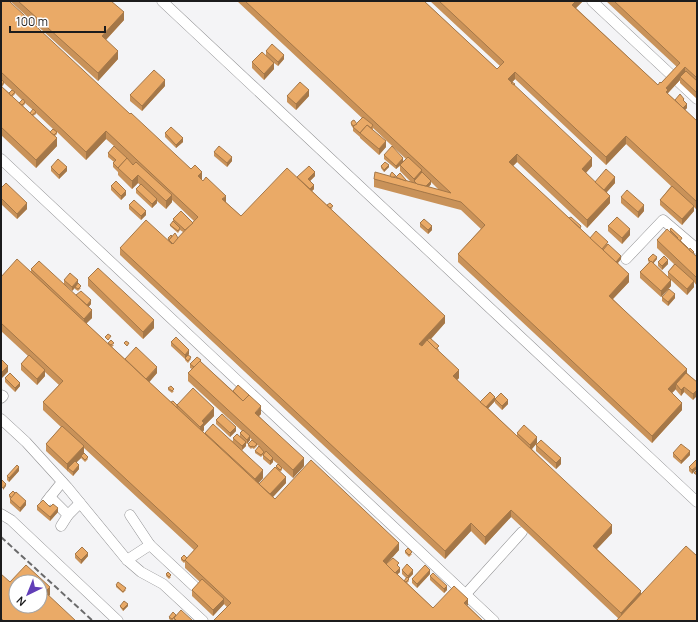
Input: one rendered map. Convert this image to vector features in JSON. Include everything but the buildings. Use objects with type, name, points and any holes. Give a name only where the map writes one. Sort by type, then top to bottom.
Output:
[{"type":"lane","points":[[162,1],[697,502]]},
{"type":"lane","points":[[592,1],[697,99]]},
{"type":"lane","points":[[1,159],[494,621]]},
{"type":"lane","points":[[626,259],[663,220],[697,249]]},
{"type":"lane","points":[[1,395],[3,396],[1,398]]},
{"type":"lane","points":[[1,419],[26,442],[62,482],[127,560],[141,572],[163,584],[203,621]]},
{"type":"lane","points":[[62,482],[48,499],[68,515]]},
{"type":"lane","points":[[61,526],[68,515],[80,503]]},
{"type":"lane","points":[[1,514],[11,520],[118,621]]},
{"type":"lane","points":[[130,515],[150,545],[194,586]]},
{"type":"lane","points":[[466,594],[522,532]]},
{"type":"lane","points":[[127,560],[150,545]]},
{"type":"railway","points":[[1,537],[93,621]]}]
